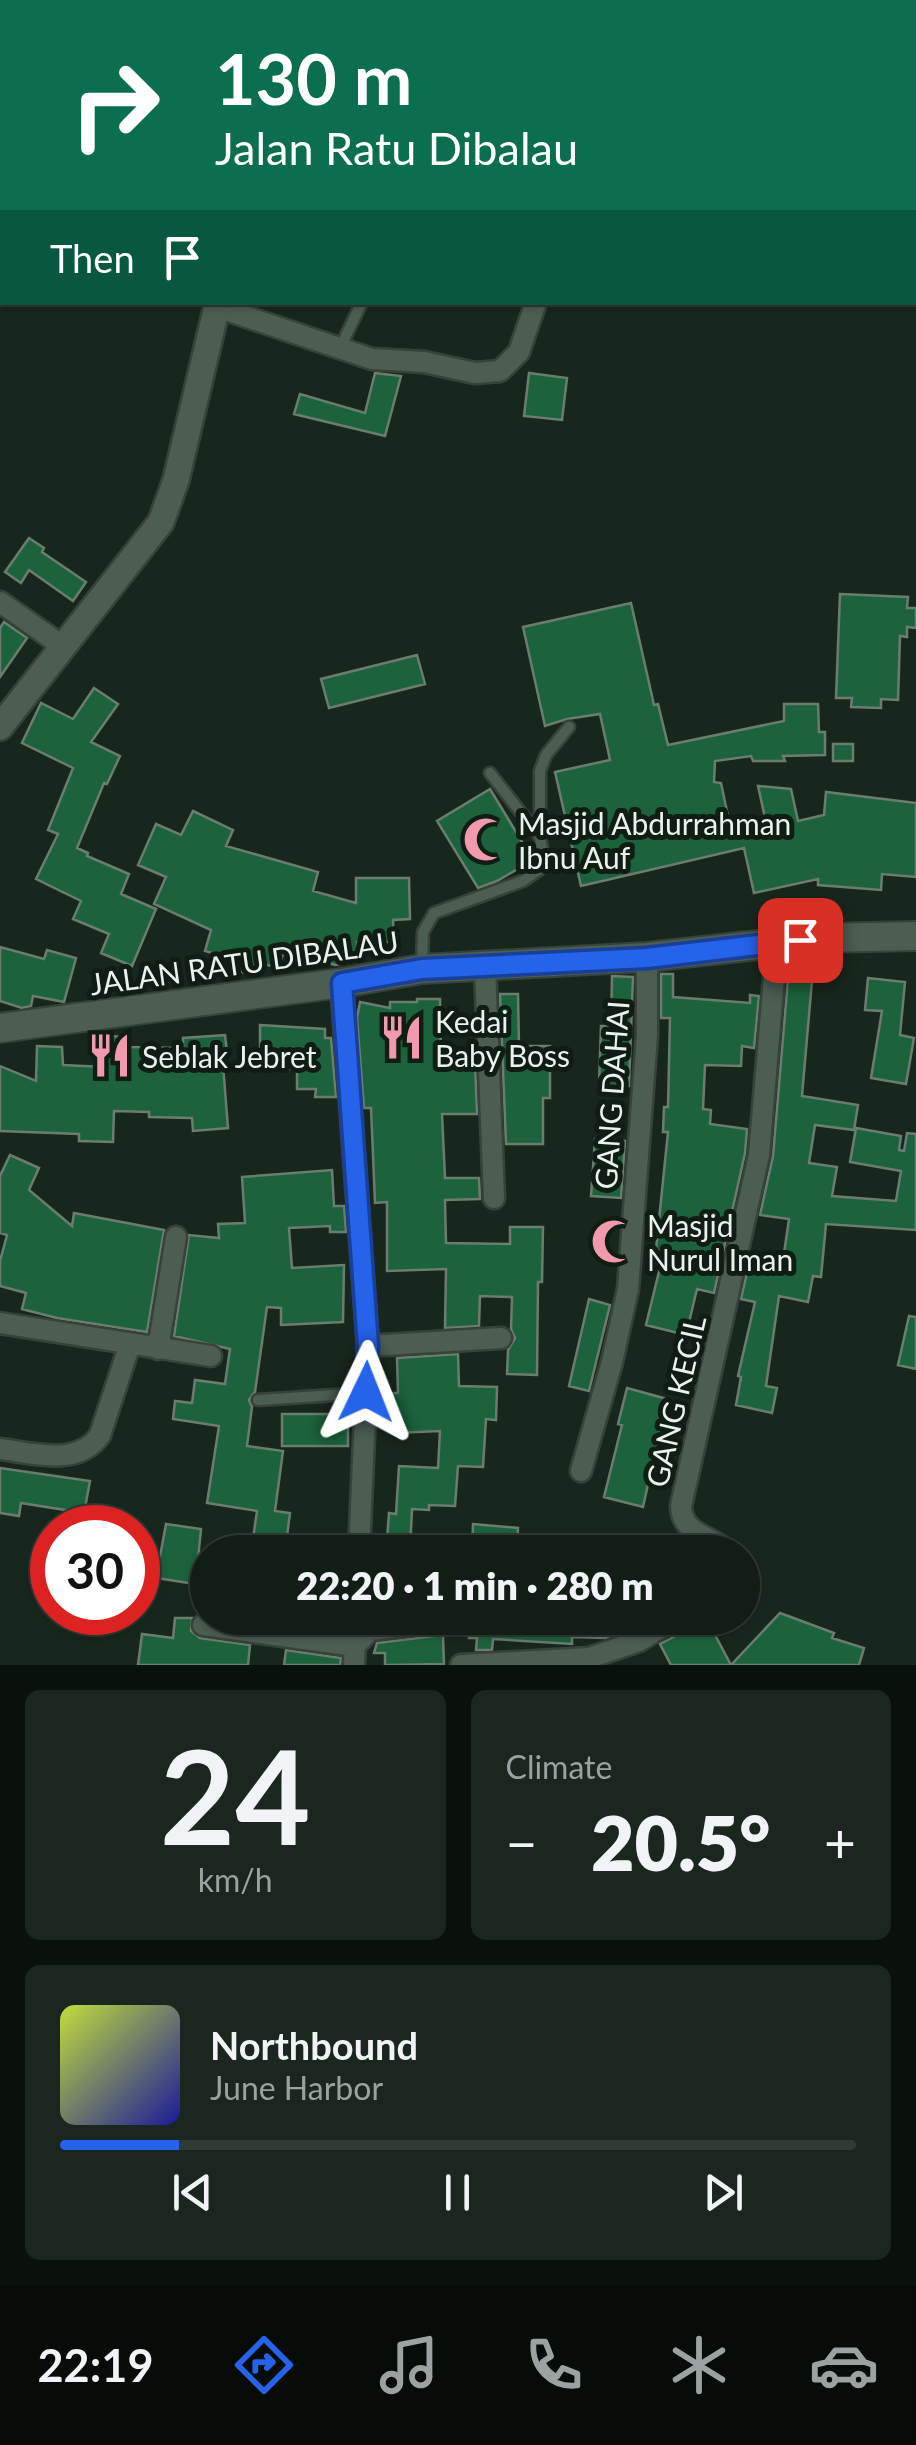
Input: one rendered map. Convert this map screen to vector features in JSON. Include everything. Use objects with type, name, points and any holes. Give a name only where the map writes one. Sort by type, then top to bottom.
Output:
[{"type":"main road","name":"JALAN RATU DIBALAU","points":[[0,1028],[422,969],[647,958],[822,938],[916,936]]},
{"type":"street","points":[[0,727],[61,645],[145,545],[171,499],[217,305],[386,362],[424,362],[475,373],[500,370],[519,352],[535,305]]},
{"type":"street","points":[[0,602],[61,645]]},
{"type":"street","name":"GANG KECIL","points":[[700,1535],[688,1526],[681,1506],[759,1156],[777,943]]},
{"type":"street","name":"GANG DAHAI","points":[[582,1471],[628,1288],[647,1036],[647,958]]},
{"type":"street","points":[[485,968],[494,1198]]},
{"type":"street","points":[[342,983],[368,1346],[360,1535]]},
{"type":"street","points":[[158,1349],[176,1236]]},
{"type":"street","points":[[0,1323],[211,1356]]},
{"type":"street","points":[[368,1346],[500,1338]]},
{"type":"street","points":[[0,1450],[65,1456],[84,1452],[93,1445],[100,1435],[130,1344]]},
{"type":"street","points":[[253,1635],[354,1655]]},
{"type":"street","points":[[461,1665],[589,1658],[648,1635]]},
{"type":"lane","points":[[340,348],[361,305]]},
{"type":"lane","points":[[422,969],[423,932],[434,912],[523,882],[537,872],[544,858],[540,838],[540,772],[546,755],[569,727]]},
{"type":"lane","points":[[490,774],[540,838]]},
{"type":"lane","points":[[258,1400],[366,1392]]},
{"type":"building","points":[[375,373],[401,376],[385,436],[294,414],[300,394],[365,413]]},
{"type":"building","points":[[529,373],[567,378],[562,420],[524,416]]},
{"type":"building","points":[[29,538],[44,548],[42,552],[86,582],[73,601],[29,570],[21,583],[5,572]]},
{"type":"building","points":[[840,594],[908,597],[907,608],[916,608],[916,628],[907,627],[907,637],[900,636],[898,700],[881,699],[881,708],[851,707],[852,698],[836,698]]},
{"type":"building","points":[[631,603],[654,705],[658,704],[668,745],[784,721],[784,704],[818,704],[819,732],[825,732],[825,755],[783,756],[785,761],[753,761],[751,756],[715,761],[714,782],[721,783],[732,835],[767,827],[758,786],[791,789],[798,821],[824,815],[826,792],[916,803],[916,877],[882,874],[881,890],[818,885],[818,879],[754,893],[744,848],[581,886],[555,772],[610,760],[600,714],[545,726],[523,627]]},
{"type":"building","points":[[4,622],[27,638],[0,677],[0,628]]},
{"type":"building","points":[[417,655],[425,684],[329,708],[321,679]]},
{"type":"building","points":[[94,688],[118,704],[91,742],[120,756],[107,784],[104,783],[77,848],[129,874],[121,894],[156,909],[132,966],[101,953],[109,934],[73,919],[81,901],[36,879],[58,834],[48,830],[73,768],[22,743],[41,703],[73,719]]},
{"type":"building","points":[[833,744],[853,744],[853,761],[833,761]]},
{"type":"building","name":"Masjid Abdurrahman Ibnu Auf","points":[[490,789],[533,860],[478,888],[437,821]]},
{"type":"building","points":[[193,811],[233,830],[226,846],[318,872],[313,891],[356,903],[356,878],[409,878],[410,919],[393,920],[394,942],[357,942],[357,962],[335,965],[284,950],[279,968],[256,962],[253,975],[230,969],[232,959],[205,951],[211,930],[154,904],[166,877],[138,865],[156,824],[181,835]]},
{"type":"building","points":[[0,947],[44,959],[47,950],[76,958],[64,1002],[33,996],[31,1006],[22,1008],[0,1001]]},
{"type":"building","points":[[789,967],[813,969],[802,1096],[858,1105],[854,1130],[815,1125],[809,1163],[837,1167],[832,1196],[896,1201],[901,1171],[850,1162],[856,1128],[901,1136],[899,1150],[904,1151],[907,1133],[916,1134],[916,1230],[826,1224],[821,1277],[813,1276],[808,1302],[779,1296],[766,1386],[777,1388],[772,1413],[736,1405],[741,1377],[738,1376],[755,1302],[741,1299],[748,1268],[781,1274],[789,1219],[760,1215],[773,1156]]},
{"type":"building","points":[[661,974],[673,974],[673,997],[750,1003],[750,995],[759,996],[754,1048],[742,1046],[741,1066],[705,1065],[703,1109],[711,1110],[710,1124],[747,1129],[714,1293],[697,1289],[686,1335],[646,1325],[664,1251],[656,1249],[668,1132],[663,1132],[664,1107],[668,1107],[670,1018],[661,1018]]},
{"type":"building","points":[[612,976],[633,977],[629,1086],[599,1085],[601,1026],[611,1026]]},
{"type":"building","points":[[868,978],[905,982],[900,1035],[914,1038],[906,1084],[871,1078],[882,1011],[865,1010]]},
{"type":"building","points":[[500,994],[518,994],[519,1046],[550,1046],[550,1098],[543,1098],[543,1144],[506,1144]]},
{"type":"building","points":[[440,999],[441,1062],[475,1062],[477,1114],[442,1114],[445,1178],[479,1178],[480,1199],[445,1200],[446,1243],[510,1244],[510,1227],[543,1227],[537,1375],[507,1374],[508,1350],[515,1338],[511,1329],[512,1297],[480,1296],[479,1326],[445,1328],[446,1269],[387,1271],[387,1202],[375,1203],[371,1108],[364,1108],[357,1018],[360,1002],[390,1008],[390,1002]]},
{"type":"building","points":[[260,1025],[325,1029],[325,1038],[331,1038],[336,1097],[315,1097],[316,1089],[297,1089],[297,1069],[267,1069],[267,1051],[260,1051]]},
{"type":"building","points":[[225,1035],[227,1052],[222,1052],[228,1128],[193,1131],[192,1118],[114,1111],[113,1142],[79,1141],[79,1134],[0,1131],[0,1066],[36,1081],[37,1046],[62,1047],[63,1065],[105,1067],[106,1036],[129,1037],[128,1047],[183,1048],[183,1038]]},
{"type":"building","points":[[595,1139],[625,1141],[621,1198],[591,1196]]},
{"type":"building","points":[[10,1155],[39,1168],[29,1190],[72,1226],[74,1213],[164,1230],[147,1332],[22,1309],[26,1293],[0,1286],[0,1261],[7,1235],[0,1233],[0,1176]]},
{"type":"building","points":[[332,1170],[334,1206],[344,1206],[346,1232],[330,1232],[330,1226],[289,1228],[292,1268],[344,1265],[343,1322],[281,1325],[281,1308],[267,1307],[255,1392],[249,1400],[252,1407],[247,1446],[283,1451],[275,1511],[290,1513],[287,1535],[253,1535],[257,1511],[207,1503],[219,1426],[173,1419],[175,1401],[192,1403],[195,1380],[225,1384],[230,1349],[174,1336],[189,1235],[219,1238],[218,1224],[245,1223],[242,1177]]},
{"type":"building","points":[[589,1299],[610,1305],[589,1391],[569,1386]]},
{"type":"building","points":[[909,1316],[916,1317],[916,1369],[898,1365]]},
{"type":"building","points":[[458,1354],[459,1386],[497,1387],[496,1420],[486,1419],[483,1467],[458,1466],[455,1506],[412,1509],[411,1535],[387,1535],[389,1513],[396,1514],[399,1466],[438,1468],[440,1431],[395,1433],[393,1393],[398,1393],[397,1358]]},
{"type":"building","points":[[627,1388],[667,1399],[643,1507],[604,1497]]},
{"type":"building","points":[[282,1414],[348,1414],[348,1446],[282,1446]]},
{"type":"building","points":[[0,1468],[90,1481],[86,1505],[21,1503],[19,1516],[0,1513]]},
{"type":"building","points":[[166,1524],[201,1529],[200,1535],[190,1535],[190,1583],[160,1579]]},
{"type":"building","points":[[473,1524],[518,1528],[518,1535],[473,1535]]},
{"type":"building","points":[[780,1613],[834,1633],[832,1638],[864,1648],[859,1665],[731,1665]]},
{"type":"building","points":[[175,1618],[190,1618],[190,1635],[250,1645],[248,1665],[138,1665],[142,1635],[173,1638]]},
{"type":"building","points":[[443,1635],[444,1664],[385,1665],[385,1653],[374,1653],[377,1643]]},
{"type":"building","points":[[612,1635],[572,1637],[572,1644],[493,1639],[492,1650],[476,1650],[477,1638],[469,1638]]},
{"type":"building","points":[[678,1635],[715,1635],[731,1665],[671,1665],[660,1644]]},
{"type":"building","points":[[286,1650],[341,1658],[340,1665],[284,1665]]},
{"type":"place","name":"Masjid Abdurrahman Ibnu Auf","points":[[485,840]]},
{"type":"place","name":"Kedai Baby Boss","points":[[402,1038]]},
{"type":"place","name":"Seblak Jebret","points":[[109,1056]]},
{"type":"place","name":"Masjid Nurul Iman","points":[[614,1242]]},
{"type":"route","points":[[366,1392],[368,1346],[342,983],[422,969],[647,958],[800,940]]}]
